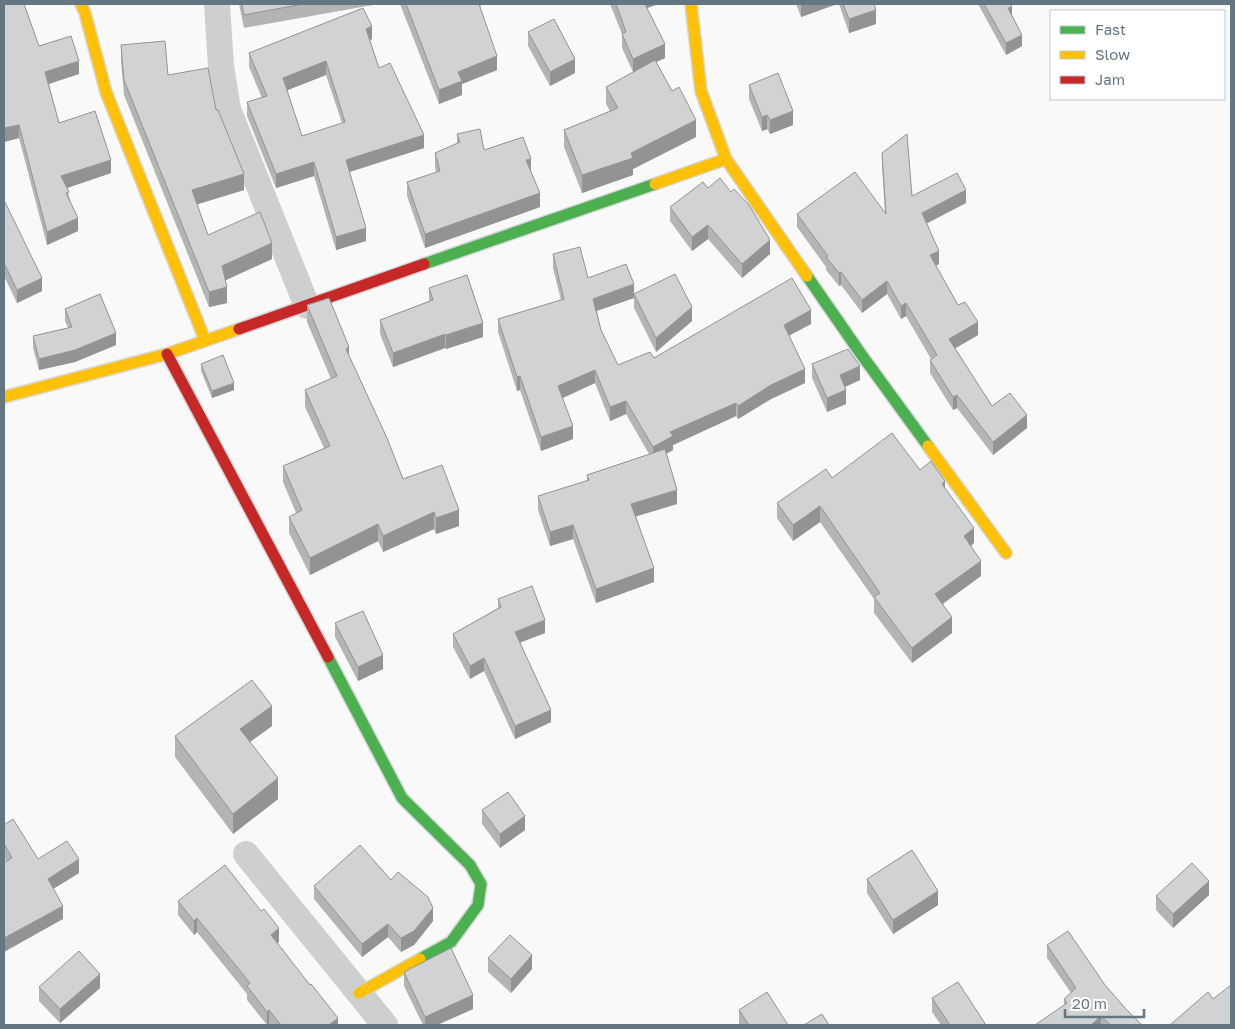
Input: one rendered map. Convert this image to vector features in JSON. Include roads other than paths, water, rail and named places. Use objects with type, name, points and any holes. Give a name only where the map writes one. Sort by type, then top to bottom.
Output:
[{"type":"street","points":[[80,4],[85,14],[106,92],[204,340]]},
{"type":"street","points":[[217,4],[221,66],[228,109],[307,306]]},
{"type":"street","points":[[691,4],[701,92],[726,159],[861,354],[1006,553]]},
{"type":"street","points":[[4,397],[167,354],[726,159]]},
{"type":"street","points":[[167,354],[402,798],[470,865],[481,884],[478,904],[451,942],[359,993]]},
{"type":"street","points":[[246,854],[385,1025]]}]
